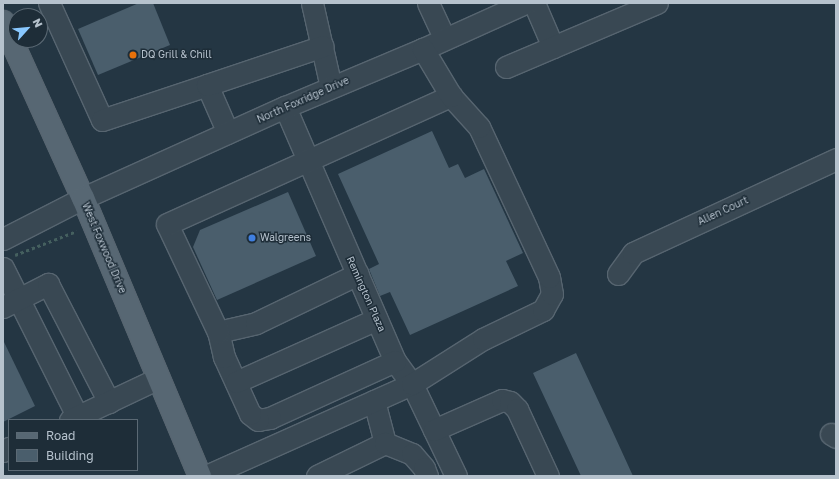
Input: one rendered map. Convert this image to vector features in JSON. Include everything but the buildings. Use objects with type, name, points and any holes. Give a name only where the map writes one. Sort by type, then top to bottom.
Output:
[{"type":"main road","name":"West Foxwood Drive","points":[[3,22],[83,198],[200,476]]},
{"type":"street","points":[[49,3],[102,120],[323,46]]},
{"type":"street","points":[[312,3],[323,46],[331,87]]},
{"type":"street","points":[[428,3],[444,38]]},
{"type":"street","name":"North Foxridge Drive","points":[[5,255],[83,198],[285,107],[423,49],[444,38],[525,3]]},
{"type":"street","points":[[534,3],[553,47]]},
{"type":"street","points":[[506,67],[553,47],[622,10],[656,3]]},
{"type":"street","points":[[206,476],[412,384],[483,339],[543,310],[552,294],[549,277],[479,127],[451,96],[423,49]]},
{"type":"street","points":[[207,85],[228,133]]},
{"type":"street","points":[[395,360],[270,418],[258,420],[250,414],[224,357],[218,332],[167,224],[451,96]]},
{"type":"street","name":"Remington Plaza","points":[[285,107],[395,360],[412,384],[456,476]]},
{"type":"street","name":"Allen Court","points":[[618,274],[633,253],[836,159]]},
{"type":"street","points":[[5,255],[11,303],[73,418],[159,378]]},
{"type":"street","points":[[218,332],[256,323],[358,274]]},
{"type":"street","points":[[11,303],[48,284],[109,402]]},
{"type":"street","points":[[236,382],[377,319]]},
{"type":"street","points":[[434,430],[502,400],[510,402],[517,409],[548,476]]},
{"type":"street","points":[[374,401],[385,443]]},
{"type":"street","points":[[317,476],[385,443],[412,454],[424,468],[427,476]]},
{"type":"path","points":[[5,255],[67,235],[93,223]]},
{"type":"place","name":"DQ Grill & Chill","points":[[133,55]]},
{"type":"place","name":"Walgreens","points":[[252,238]]}]
